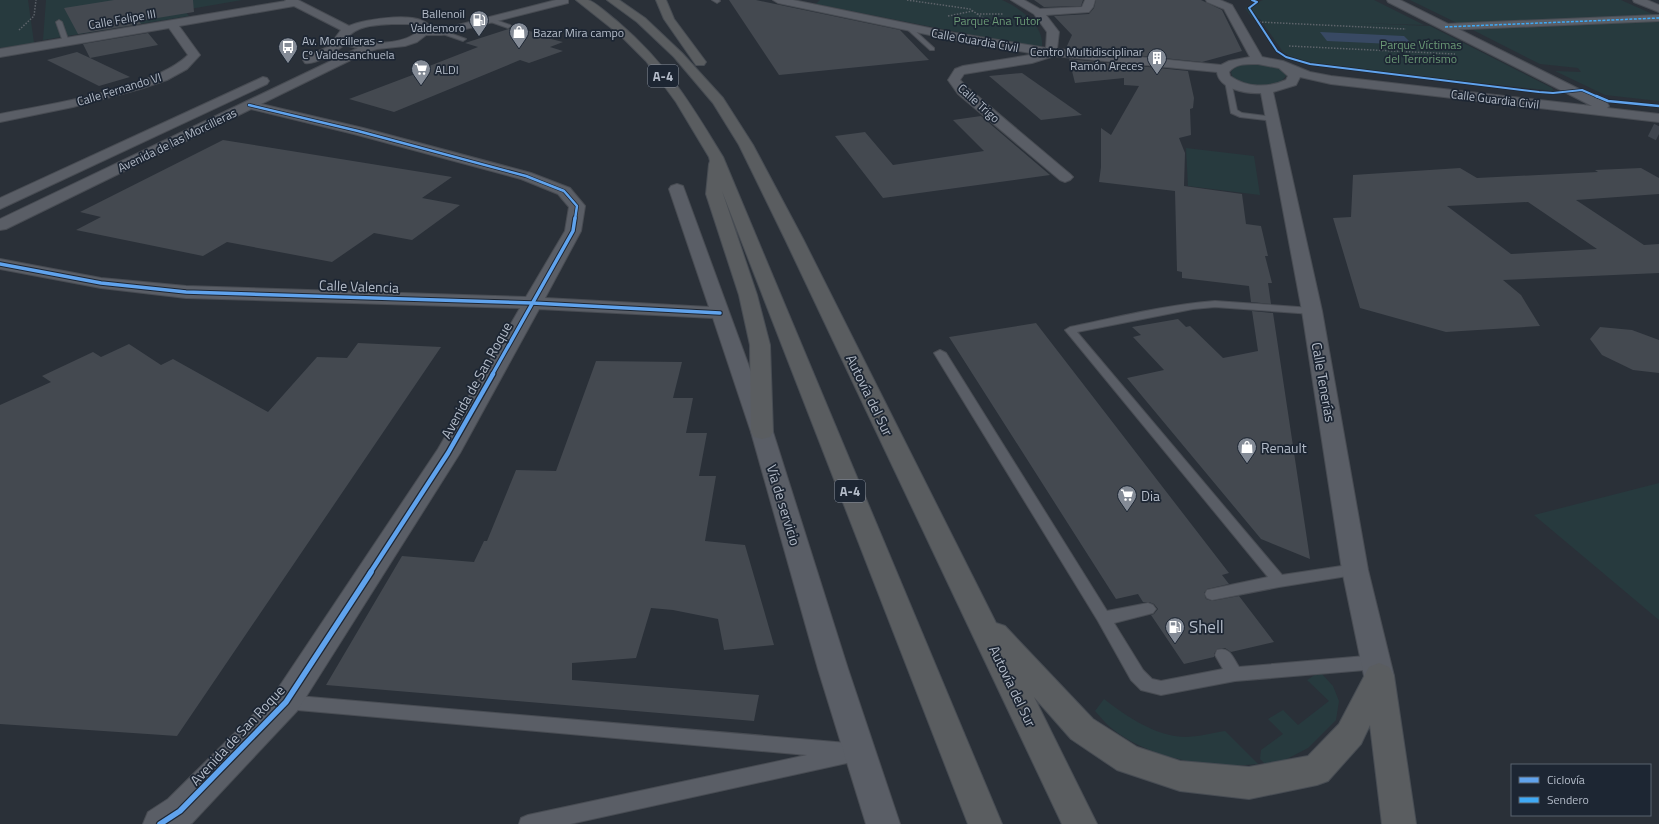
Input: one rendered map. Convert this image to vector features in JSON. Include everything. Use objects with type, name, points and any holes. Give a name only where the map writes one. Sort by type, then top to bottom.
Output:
[{"type":"highway","name":"A-4","points":[[581,0],[594,8],[628,36],[647,55],[682,101],[716,157],[985,824]]},
{"type":"highway","points":[[661,0],[669,19],[713,80],[718,101]]},
{"type":"highway","name":"Autovía del Sur","points":[[616,2],[641,20],[678,55],[718,101],[746,145],[794,239],[1080,824]]},
{"type":"highway","points":[[716,157],[714,194],[748,295],[760,345],[762,432]]},
{"type":"highway","points":[[979,617],[1082,728],[1128,759],[1180,776],[1249,783],[1317,770],[1350,734],[1378,669]]},
{"type":"highway","points":[[1378,669],[1400,824]]},
{"type":"street","name":"Calle Guardia Civil","points":[[778,0],[806,2],[909,28],[1005,46],[1226,75],[1235,85],[1248,88],[1266,89],[1306,82],[1331,80]]},
{"type":"street","points":[[1016,0],[1038,12],[1053,32],[1051,53]]},
{"type":"street","points":[[1038,12],[1079,11],[1088,7],[1090,0]]},
{"type":"street","points":[[1211,0],[1233,4]]},
{"type":"street","points":[[1216,0],[1233,4]]},
{"type":"street","points":[[1392,0],[1616,113]]},
{"type":"street","points":[[1638,0],[1659,8]]},
{"type":"street","points":[[292,1],[346,36],[355,46],[376,46],[407,41],[420,36],[425,32],[442,32],[564,1]]},
{"type":"street","name":"Calle Felipe III","points":[[0,53],[292,1]]},
{"type":"street","points":[[1233,4],[1258,60]]},
{"type":"street","points":[[353,18],[365,25]]},
{"type":"street","points":[[1445,27],[1659,18]]},
{"type":"street","points":[[298,65],[334,48],[346,36],[365,25],[392,21],[405,21],[423,25],[426,28],[425,32]]},
{"type":"street","name":"Calle Fernando VI","points":[[0,118],[87,100],[123,90],[177,70],[189,63],[194,55],[171,23]]},
{"type":"street","name":"Avenida de las Morcilleras","points":[[0,225],[249,105],[376,46]]},
{"type":"street","name":"Calle Trigo","points":[[1051,53],[1032,59],[967,69],[959,72],[954,80],[963,91],[1065,178]]},
{"type":"street","name":"Calle Guardia Civil","points":[[1226,75],[1232,64],[1258,60],[1274,62],[1307,75],[1331,80],[1659,118]]},
{"type":"street","points":[[1285,86],[1292,82],[1294,78],[1290,69]]},
{"type":"street","name":"Avenida de las Morcilleras","points":[[0,204],[277,75]]},
{"type":"street","name":"Calle Tenerías","points":[[1266,89],[1312,311],[1355,570],[1378,669]]},
{"type":"street","points":[[1414,90],[1471,100],[1623,117],[1651,130]]},
{"type":"street","name":"Avenida de San Roque","points":[[160,824],[180,811],[286,702],[448,453],[572,231],[577,206],[564,190],[519,174],[358,131],[249,105]]},
{"type":"street","name":"Vía de servicio","points":[[677,189],[762,432],[833,669],[883,824]]},
{"type":"street","name":"Calle Valencia","points":[[0,264],[101,283],[186,292],[532,303],[720,313]]},
{"type":"lane","points":[[490,20],[508,26]]},
{"type":"lane","points":[[60,22],[66,42]]},
{"type":"lane","points":[[909,28],[932,49]]},
{"type":"lane","points":[[442,32],[463,39]]},
{"type":"lane","points":[[1226,75],[1234,111],[1240,115],[1271,119]]},
{"type":"lane","points":[[1279,581],[1070,330],[1193,306],[1216,309],[1312,311]]},
{"type":"lane","points":[[940,353],[1138,675],[1147,685],[1161,688],[1235,674],[1378,669]]},
{"type":"lane","points":[[1212,594],[1279,581],[1355,570]]},
{"type":"lane","points":[[1103,617],[1113,617],[1148,610]]},
{"type":"lane","points":[[1222,655],[1235,674]]},
{"type":"lane","points":[[286,702],[860,753]]},
{"type":"lane","points":[[528,824],[860,753]]},
{"type":"path","points":[[14,33],[26,25],[34,16],[36,0]]},
{"type":"path","points":[[907,0],[970,9],[992,24]]},
{"type":"path","points":[[1254,16],[1262,28]]},
{"type":"path","points":[[1258,22],[1406,28]]},
{"type":"path","points":[[1289,46],[1456,54]]},
{"type":"green space","points":[[0,0],[28,0],[34,43],[0,48]]},
{"type":"green space","points":[[46,0],[242,0],[184,10],[189,16],[43,40]]},
{"type":"green space","name":"Parque Ana Tutor","points":[[820,0],[1002,0],[1023,12],[1035,24],[1042,38],[1042,46],[1033,47],[816,4]]},
{"type":"green space","name":"Parque Víctimas del Terrorismo","points":[[1263,0],[1374,0],[1424,25],[1357,23],[1430,26],[1552,88],[1554,91],[1315,65],[1291,57],[1283,52],[1260,19],[1252,18],[1245,8]]},
{"type":"green space","points":[[1410,0],[1621,0],[1657,16],[1459,24]]},
{"type":"green space","points":[[1659,21],[1659,101],[1605,95],[1555,71],[1581,72],[1578,68],[1540,64],[1469,28]]},
{"type":"green space","points":[[1255,63],[1277,66],[1286,74],[1286,76],[1281,81],[1268,86],[1253,85],[1233,79],[1231,72],[1233,69],[1242,65]]},
{"type":"green space","points":[[1186,148],[1254,156],[1260,195],[1188,186]]},
{"type":"green space","points":[[1659,483],[1659,620],[1534,515]]},
{"type":"green space","points":[[1318,673],[1322,674],[1333,686],[1339,701],[1336,720],[1308,748],[1281,762],[1265,764],[1260,759],[1261,750],[1283,734],[1268,719],[1283,710],[1298,725],[1329,701],[1307,680]]},
{"type":"green space","points":[[1104,699],[1141,724],[1173,736],[1200,736],[1225,731],[1258,764],[1219,765],[1199,763],[1161,754],[1143,747],[1110,727],[1095,711]]},
{"type":"water","points":[[1320,32],[1404,36],[1413,45],[1327,41]]},
{"type":"building","points":[[114,0],[193,0],[194,12],[139,21],[141,24],[78,34],[64,8]]},
{"type":"building","points":[[729,0],[756,0],[900,30],[929,60],[779,75]]},
{"type":"building","points":[[1034,0],[1083,0],[1081,6],[1044,7]]},
{"type":"building","points":[[1096,0],[1201,0],[1222,10],[1242,51],[1202,62],[1066,48],[1072,35],[1054,16],[1089,14],[1094,8]]},
{"type":"building","points":[[515,27],[555,38],[551,39],[563,42],[550,47],[563,51],[529,63],[520,60],[394,112],[349,99],[423,71],[419,70],[478,47],[465,43]]},
{"type":"building","points":[[148,33],[158,45],[90,58],[83,44]]},
{"type":"building","points":[[77,52],[130,77],[99,86],[47,60]]},
{"type":"building","points":[[1069,59],[1188,71],[1194,98],[1193,108],[1190,109],[1191,135],[1179,138],[1185,153],[1184,186],[1242,194],[1246,224],[1261,226],[1268,256],[1265,256],[1272,283],[1268,283],[1271,304],[1251,302],[1249,286],[1182,278],[1182,272],[1177,271],[1175,191],[1099,182],[1101,167],[1101,128],[1111,135],[1139,86],[1124,85],[1124,78],[1075,83]]},
{"type":"building","points":[[1022,73],[1082,115],[1041,120],[989,76]]},
{"type":"building","points":[[981,116],[1050,175],[883,198],[835,136],[865,132],[893,165],[984,151],[953,120]]},
{"type":"building","points":[[223,140],[452,177],[422,198],[460,205],[412,240],[374,233],[332,262],[227,242],[203,256],[76,230],[101,217],[80,212]]},
{"type":"building","points":[[1460,168],[1477,178],[1598,172],[1595,170],[1641,168],[1659,178],[1659,194],[1576,200],[1644,245],[1659,244],[1659,273],[1503,280],[1521,295],[1540,326],[1446,332],[1360,308],[1333,218],[1351,217],[1353,175]],"holes":[[[1528,202],[1597,249],[1511,254],[1447,206]]]},
{"type":"building","name":"Renault","points":[[1252,311],[1273,313],[1310,559],[1261,539],[1127,378],[1164,370],[1133,337],[1141,335],[1132,327],[1178,319],[1186,327],[1190,326],[1223,358],[1258,351]]},
{"type":"building","points":[[1036,323],[1229,573],[1222,575],[1229,584],[1207,589],[1204,593],[1206,599],[1212,601],[1239,596],[1274,642],[1231,652],[1225,648],[1217,649],[1214,657],[1184,664],[1151,615],[1158,609],[1154,604],[1143,602],[1138,594],[1116,599],[949,337]]},
{"type":"building","points":[[1600,327],[1632,330],[1659,340],[1659,373],[1633,370],[1602,355],[1590,339]]},
{"type":"building","points":[[358,343],[441,347],[177,736],[0,724],[0,405],[51,382],[42,376],[93,352],[101,357],[129,344],[161,365],[173,359],[268,412],[317,357],[347,358]]},
{"type":"building","points":[[596,361],[682,362],[673,398],[693,398],[686,433],[707,433],[699,476],[716,476],[705,541],[745,545],[774,645],[724,650],[718,619],[673,610],[651,608],[636,658],[572,663],[572,680],[759,695],[754,721],[326,685],[402,556],[474,562],[484,541],[487,541],[516,470],[556,471]]},
{"type":"tunnel","points":[[1651,130],[1659,134]]},
{"type":"marked path","points":[[1445,27],[1659,18]]},
{"type":"cycle path","points":[[1252,0],[1257,2],[1249,8],[1277,51],[1286,57],[1310,64],[1539,92],[1553,93],[1582,90],[1608,101],[1659,106]]},
{"type":"cycle path","points":[[160,824],[180,811],[286,702],[448,453],[573,231],[577,206],[564,191],[526,176],[358,131],[249,105]]},
{"type":"cycle path","points":[[0,264],[101,283],[186,292],[532,303],[720,313]]},
{"type":"place","name":"Ballenoil Valdemoro","points":[[479,37]]},
{"type":"place","name":"Bazar Mira campo","points":[[519,49]]},
{"type":"place","name":"Av. Morcilleras - Cº Valdesanchuela","points":[[288,64]]},
{"type":"place","name":"Centro Multidisciplinar Ramón Areces","points":[[1157,75]]},
{"type":"place","name":"ALDI","points":[[421,86]]},
{"type":"place","name":"Renault","points":[[1247,464]]},
{"type":"place","name":"Dia","points":[[1127,512]]},
{"type":"place","name":"Shell","points":[[1175,644]]}]
